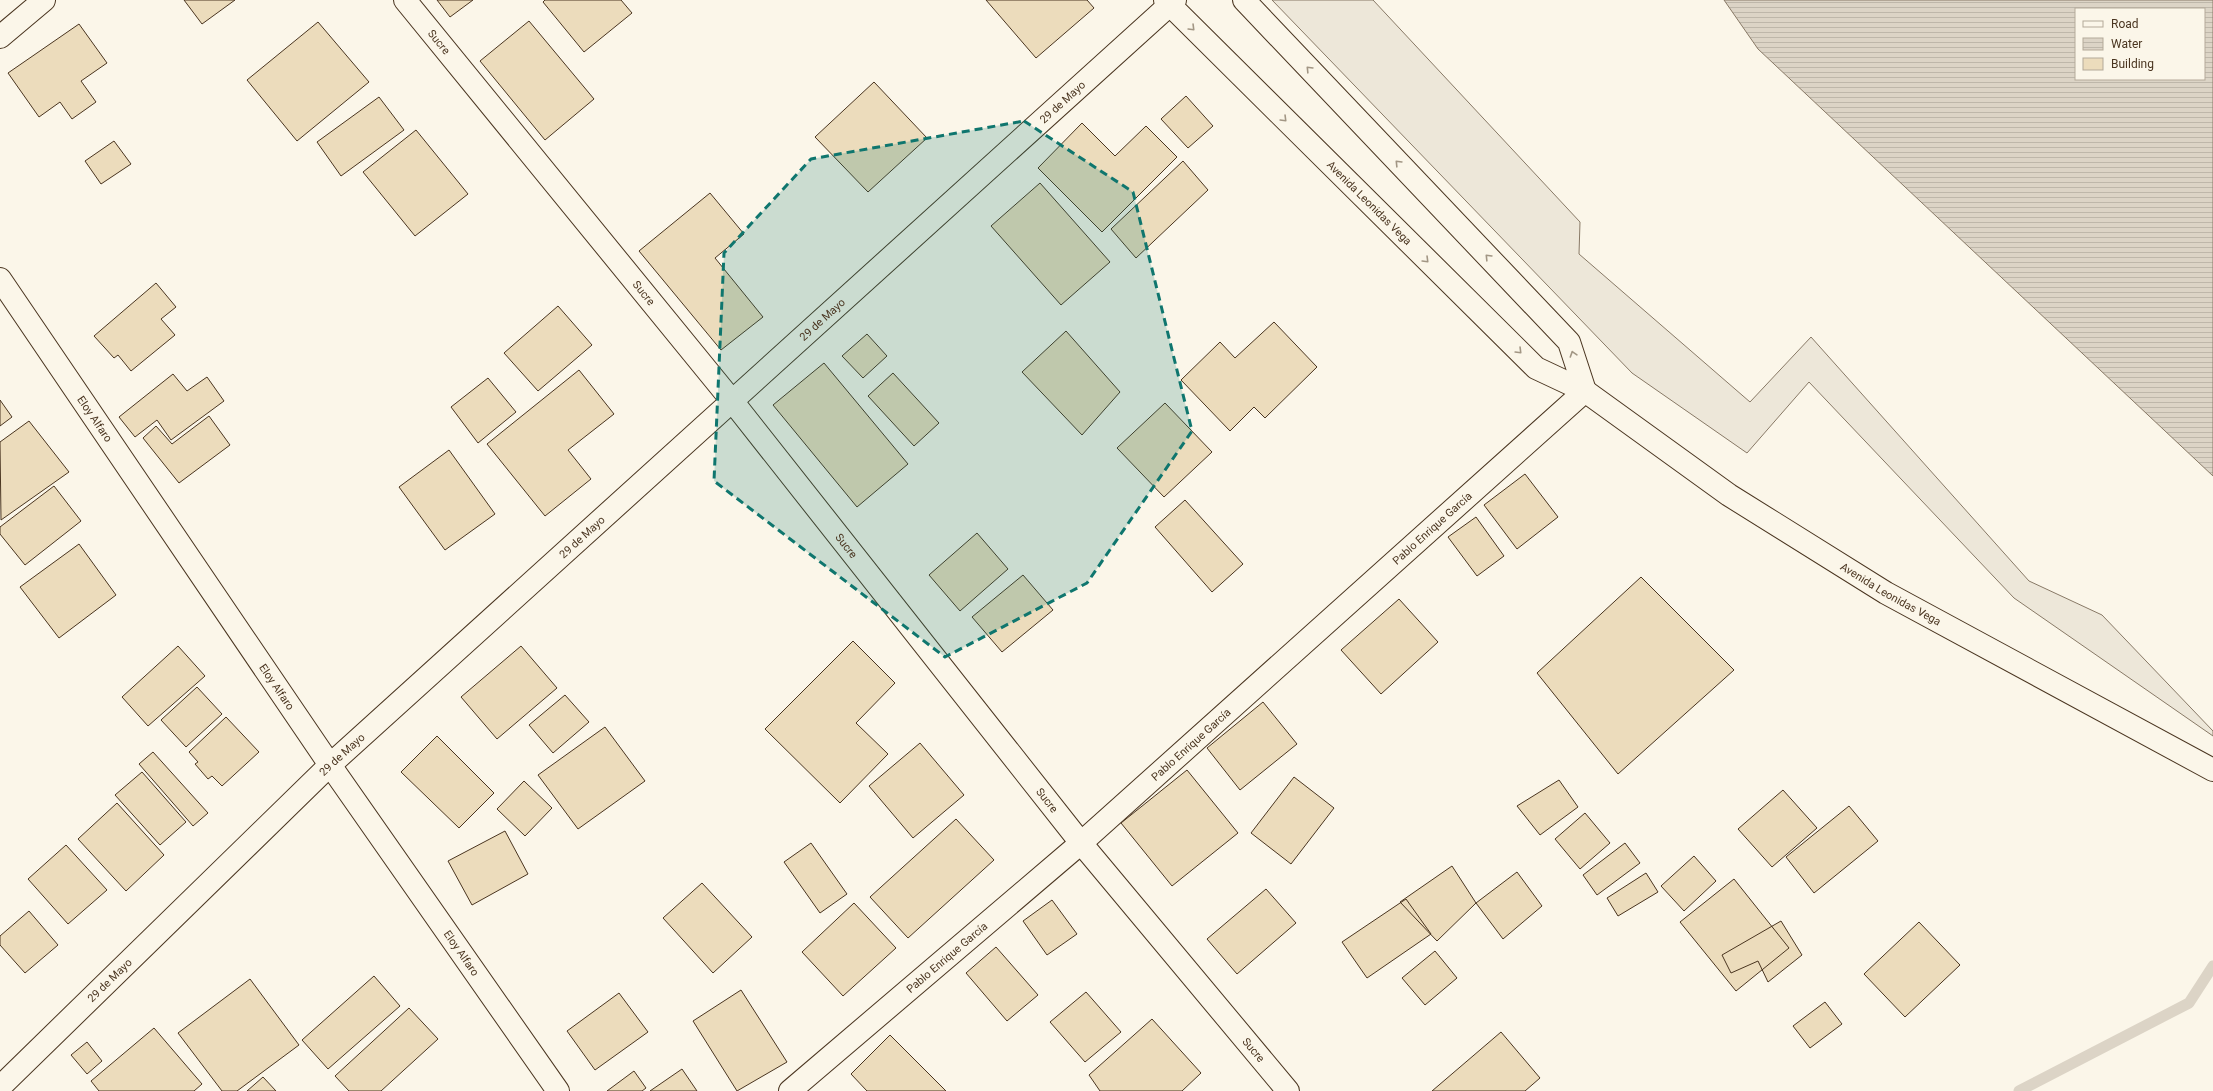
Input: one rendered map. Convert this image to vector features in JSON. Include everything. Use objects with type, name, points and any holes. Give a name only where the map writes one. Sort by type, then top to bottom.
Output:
[{"type":"main road","points":[[0,37],[44,0]]},
{"type":"main road","name":"Sucre","points":[[406,0],[733,402],[1081,843],[1288,1091]]},
{"type":"main road","points":[[1244,0],[1569,342],[1585,391]]},
{"type":"main road","name":"29 de Mayo","points":[[0,1087],[330,765],[733,402],[1170,2]]},
{"type":"main road","name":"Avenida Leonidas Vega","points":[[1170,2],[1536,368],[1585,391],[1729,495],[1886,593],[2213,770]]},
{"type":"main road","name":"Eloy Alfaro","points":[[0,279],[330,765],[558,1091]]},
{"type":"main road","name":"Pablo Enrique García","points":[[790,1091],[1081,843],[1585,391]]},
{"type":"highlighted area","points":[[1024,121],[1133,192],[1192,431],[1087,583],[945,657],[714,481],[724,253],[811,159]]},
{"type":"shaded area","points":[[1272,0],[1373,0],[1580,222],[1579,254],[1750,402],[1811,337],[2029,581],[2102,615],[2213,731],[2213,736],[2014,598],[1809,382],[1747,453],[1632,373]]},
{"type":"water","points":[[1724,0],[2213,0],[2213,476],[1758,49]]},
{"type":"building","points":[[184,0],[235,0],[202,24]]},
{"type":"building","points":[[437,0],[473,0],[450,17]]},
{"type":"building","points":[[545,0],[621,0],[632,13],[584,52],[543,2]]},
{"type":"building","points":[[986,0],[1087,0],[1094,8],[1036,58]]},
{"type":"building","points":[[529,21],[594,99],[545,140],[480,61]]},
{"type":"building","points":[[318,22],[369,82],[297,141],[247,80]]},
{"type":"building","points":[[79,24],[107,63],[81,81],[96,102],[72,119],[60,102],[39,117],[8,73]]},
{"type":"building","points":[[874,82],[927,138],[868,192],[815,137]]},
{"type":"building","points":[[1186,96],[1213,126],[1188,148],[1161,119]]},
{"type":"building","points":[[379,97],[404,130],[341,176],[317,142]]},
{"type":"building","points":[[1082,123],[1115,156],[1146,126],[1177,157],[1102,232],[1038,168]]},
{"type":"building","points":[[416,130],[468,194],[415,236],[363,172]]},
{"type":"building","points":[[114,141],[131,164],[101,184],[85,161]]},
{"type":"building","points":[[1183,161],[1208,190],[1136,258],[1111,229]]},
{"type":"building","points":[[1040,183],[1110,262],[1061,305],[991,226]]},
{"type":"building","points":[[710,193],[744,234],[715,258],[763,317],[721,350],[639,251]]},
{"type":"building","points":[[156,283],[176,307],[161,319],[175,335],[131,371],[118,355],[114,358],[94,336]]},
{"type":"building","points":[[558,306],[592,345],[538,391],[504,353]]},
{"type":"building","points":[[1274,322],[1317,367],[1265,418],[1254,407],[1230,431],[1181,380],[1220,342],[1235,358]]},
{"type":"building","points":[[1066,331],[1120,392],[1082,435],[1022,372]]},
{"type":"building","points":[[867,334],[887,356],[863,378],[842,356]]},
{"type":"building","points":[[824,363],[908,464],[857,507],[773,405]]},
{"type":"building","points":[[579,370],[614,414],[568,450],[591,479],[545,516],[487,444]]},
{"type":"building","points":[[893,373],[939,423],[914,446],[868,396]]},
{"type":"building","points":[[173,374],[187,391],[207,377],[224,401],[171,440],[157,420],[135,437],[119,417]]},
{"type":"building","points":[[488,378],[516,412],[478,443],[451,407]]},
{"type":"building","points":[[0,400],[12,417],[0,426]]},
{"type":"building","points":[[1165,403],[1212,452],[1164,497],[1117,448]]},
{"type":"building","points":[[209,416],[230,445],[179,483],[143,438],[156,426],[172,444]]},
{"type":"building","points":[[29,421],[69,472],[1,520],[0,442]]},
{"type":"building","points":[[449,450],[495,514],[445,550],[399,487]]},
{"type":"building","points":[[1525,474],[1558,517],[1517,549],[1484,505]]},
{"type":"building","points":[[54,486],[81,521],[25,565],[0,534],[0,527]]},
{"type":"building","points":[[1185,500],[1243,564],[1212,592],[1155,527]]},
{"type":"building","points":[[1476,517],[1504,556],[1477,576],[1448,537]]},
{"type":"building","points":[[977,533],[1008,569],[960,611],[929,575]]},
{"type":"building","points":[[79,544],[116,595],[59,638],[20,587]]},
{"type":"building","points":[[1023,575],[1053,610],[1002,652],[972,617]]},
{"type":"building","points":[[1641,577],[1734,670],[1618,774],[1537,673]]},
{"type":"building","points":[[1399,599],[1438,642],[1381,694],[1341,650]]},
{"type":"building","points":[[853,641],[895,683],[856,723],[888,754],[840,803],[765,729]]},
{"type":"building","points":[[178,646],[205,676],[148,726],[122,697]]},
{"type":"building","points":[[521,646],[557,688],[497,739],[461,697]]},
{"type":"building","points":[[197,687],[222,714],[186,747],[161,720]]},
{"type":"building","points":[[565,695],[589,722],[553,753],[529,725]]},
{"type":"building","points":[[1263,702],[1297,744],[1240,790],[1207,748]]},
{"type":"building","points":[[226,717],[259,752],[222,786],[212,776],[208,779],[195,764],[198,762],[189,752]]},
{"type":"building","points":[[605,727],[645,781],[578,829],[538,775]]},
{"type":"building","points":[[437,736],[494,793],[459,828],[401,772]]},
{"type":"building","points":[[920,743],[964,795],[913,838],[869,786]]},
{"type":"building","points":[[153,752],[208,813],[193,826],[139,764]]},
{"type":"building","points":[[1187,770],[1238,833],[1172,886],[1121,823]]},
{"type":"building","points":[[142,772],[186,822],[160,845],[115,795]]},
{"type":"building","points":[[1294,777],[1334,808],[1291,864],[1251,833]]},
{"type":"building","points":[[1559,780],[1578,807],[1540,835],[1517,806]]},
{"type":"building","points":[[524,781],[552,808],[525,836],[497,809]]},
{"type":"building","points":[[1783,790],[1817,828],[1772,867],[1738,829]]},
{"type":"building","points":[[117,803],[164,855],[126,891],[78,839]]},
{"type":"building","points":[[1849,806],[1878,841],[1814,893],[1786,857]]},
{"type":"building","points":[[1585,813],[1610,843],[1580,869],[1555,839]]},
{"type":"building","points":[[956,819],[994,860],[908,938],[870,897]]},
{"type":"building","points":[[505,831],[528,874],[472,905],[448,861]]},
{"type":"building","points":[[811,843],[847,894],[820,913],[784,862]]},
{"type":"building","points":[[1625,843],[1640,863],[1597,895],[1583,875]]},
{"type":"building","points":[[66,845],[107,890],[68,924],[28,879]]},
{"type":"building","points":[[1694,856],[1716,881],[1684,911],[1661,886]]},
{"type":"building","points":[[1452,866],[1476,903],[1437,941],[1400,902]]},
{"type":"building","points":[[1517,872],[1542,906],[1503,939],[1476,903]]},
{"type":"building","points":[[1646,873],[1658,892],[1618,916],[1607,898]]},
{"type":"building","points":[[1734,879],[1789,948],[1736,991],[1680,922]]},
{"type":"building","points":[[702,883],[752,937],[713,973],[663,918]]},
{"type":"building","points":[[1266,889],[1296,923],[1237,974],[1207,939]]},
{"type":"building","points":[[1406,899],[1431,934],[1367,978],[1342,942]]},
{"type":"building","points":[[1052,900],[1077,934],[1047,955],[1023,921]]},
{"type":"building","points":[[854,903],[896,948],[843,996],[802,952]]},
{"type":"building","points":[[29,911],[58,945],[25,973],[0,945],[0,936]]},
{"type":"building","points":[[1781,921],[1802,955],[1768,982],[1758,961],[1731,973],[1722,955]]},
{"type":"building","points":[[1919,922],[1960,965],[1905,1017],[1864,974]]},
{"type":"building","points":[[996,947],[1038,995],[1007,1021],[966,973]]},
{"type":"building","points":[[1435,951],[1457,978],[1425,1005],[1402,978]]},
{"type":"building","points":[[374,976],[400,1006],[328,1069],[302,1040]]},
{"type":"building","points":[[250,979],[299,1045],[237,1091],[222,1091],[178,1033]]},
{"type":"building","points":[[741,990],[787,1062],[737,1091],[693,1021]]},
{"type":"building","points":[[1086,992],[1121,1032],[1085,1062],[1050,1022]]},
{"type":"building","points":[[619,993],[648,1032],[595,1070],[567,1031]]},
{"type":"building","points":[[1825,1002],[1842,1024],[1810,1048],[1793,1026]]},
{"type":"building","points":[[409,1008],[438,1039],[381,1091],[349,1091],[335,1076]]},
{"type":"building","points":[[1152,1019],[1201,1073],[1182,1091],[1100,1091],[1089,1075]]},
{"type":"building","points":[[154,1028],[202,1084],[194,1091],[99,1091],[91,1081]]},
{"type":"building","points":[[1501,1032],[1540,1078],[1525,1091],[1432,1091]]},
{"type":"building","points":[[890,1035],[946,1091],[867,1091],[851,1074]]},
{"type":"building","points":[[87,1042],[102,1061],[87,1074],[71,1055]]},
{"type":"building","points":[[682,1069],[697,1091],[650,1091]]},
{"type":"building","points":[[634,1071],[646,1088],[642,1091],[607,1091]]},
{"type":"building","points":[[263,1077],[276,1091],[247,1091]]},
{"type":"waterway","points":[[2019,1091],[2189,1003],[2213,966]]}]
